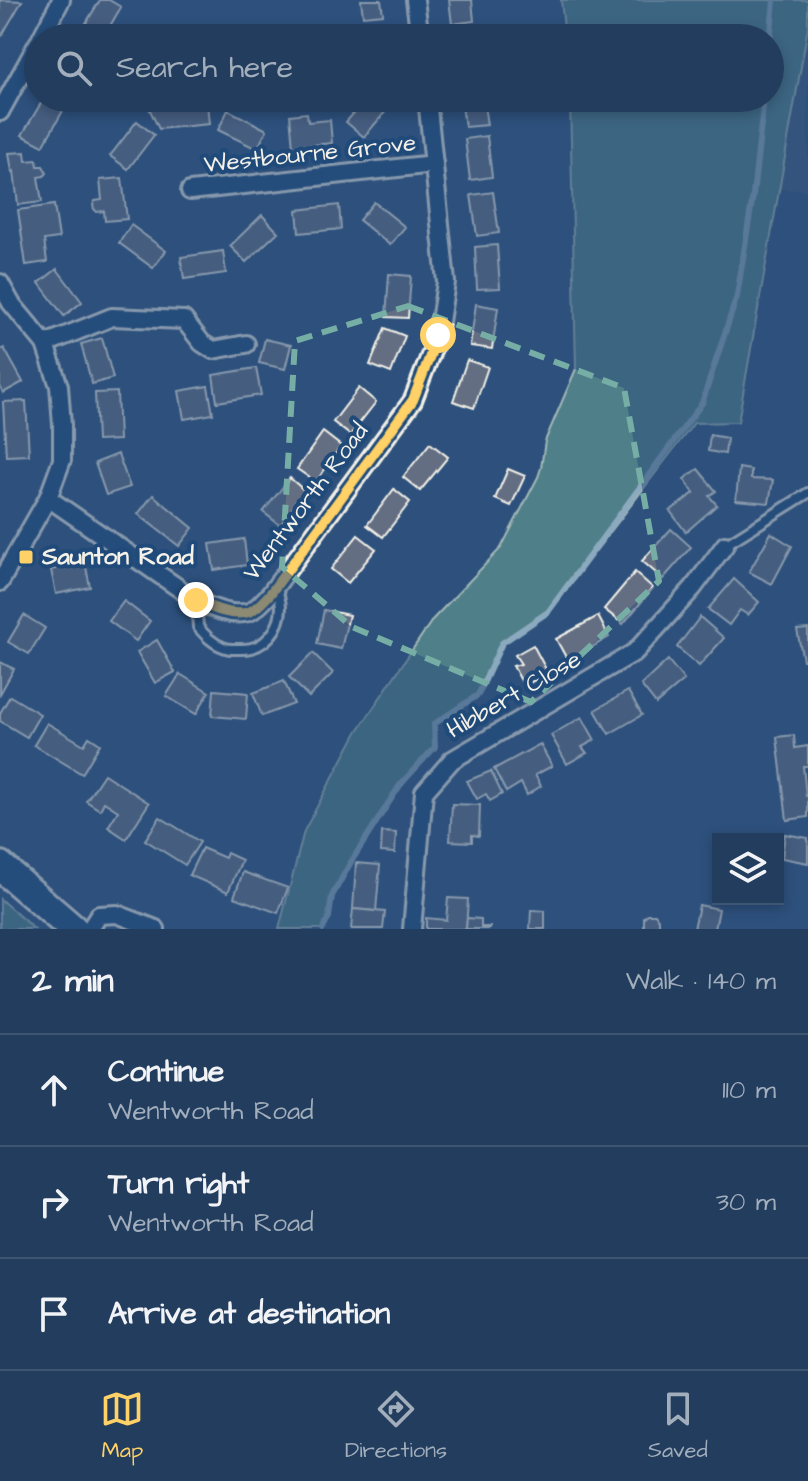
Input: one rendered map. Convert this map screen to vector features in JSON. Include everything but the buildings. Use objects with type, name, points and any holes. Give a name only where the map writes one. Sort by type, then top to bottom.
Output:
[{"type":"highway","points":[[0,866],[73,929]]},
{"type":"street","points":[[48,24],[61,0]]},
{"type":"street","points":[[415,0],[418,24]]},
{"type":"street","points":[[0,112],[24,68]]},
{"type":"street","name":"Wentworth Road","points":[[48,498],[215,610],[239,613],[257,607],[276,586],[413,400],[438,335],[446,282],[428,112]]},
{"type":"street","name":"Westbourne Grove","points":[[190,191],[434,164]]},
{"type":"street","points":[[0,283],[11,303],[45,344],[59,386],[62,425],[62,460],[48,498],[0,582]]},
{"type":"street","points":[[45,344],[112,317],[184,320],[202,343],[213,350],[246,344]]},
{"type":"street","name":"Hibbert Close","points":[[412,929],[424,792],[452,760],[635,652],[693,588],[725,545]]},
{"type":"street","points":[[90,929],[99,915],[117,914],[156,929]]},
{"type":"lane","points":[[725,545],[808,493]]},
{"type":"lane","points":[[196,600],[198,627],[212,641],[226,649],[248,650],[261,645],[272,634],[279,620],[281,608],[276,586]]},
{"type":"highlighted area","points":[[408,306],[624,388],[659,581],[531,702],[352,627],[282,567],[295,341]]},
{"type":"shaded area","points":[[808,27],[808,190],[779,189]]},
{"type":"green space","points":[[561,0],[808,0],[808,27],[738,422],[694,423],[548,613],[503,642],[478,695],[434,723],[436,746],[402,786],[351,862],[332,896],[329,917],[323,929],[279,929],[304,831],[357,732],[433,619],[501,548],[538,477],[545,441],[576,369],[570,112],[784,112],[784,24],[564,24]]},
{"type":"green space","points":[[0,899],[34,929],[0,929]]},
{"type":"waterway","points":[[772,24],[774,0]]},
{"type":"waterway","points":[[323,929],[329,917],[332,896],[351,862],[400,785],[435,747],[434,724],[478,695],[502,643],[548,612],[702,403],[737,296],[762,112]]},
{"type":"place","name":"Saunton Road","points":[[26,557]]},
{"type":"route","points":[[196,600],[215,610],[239,613],[257,607],[270,594],[413,400],[438,335]]}]
